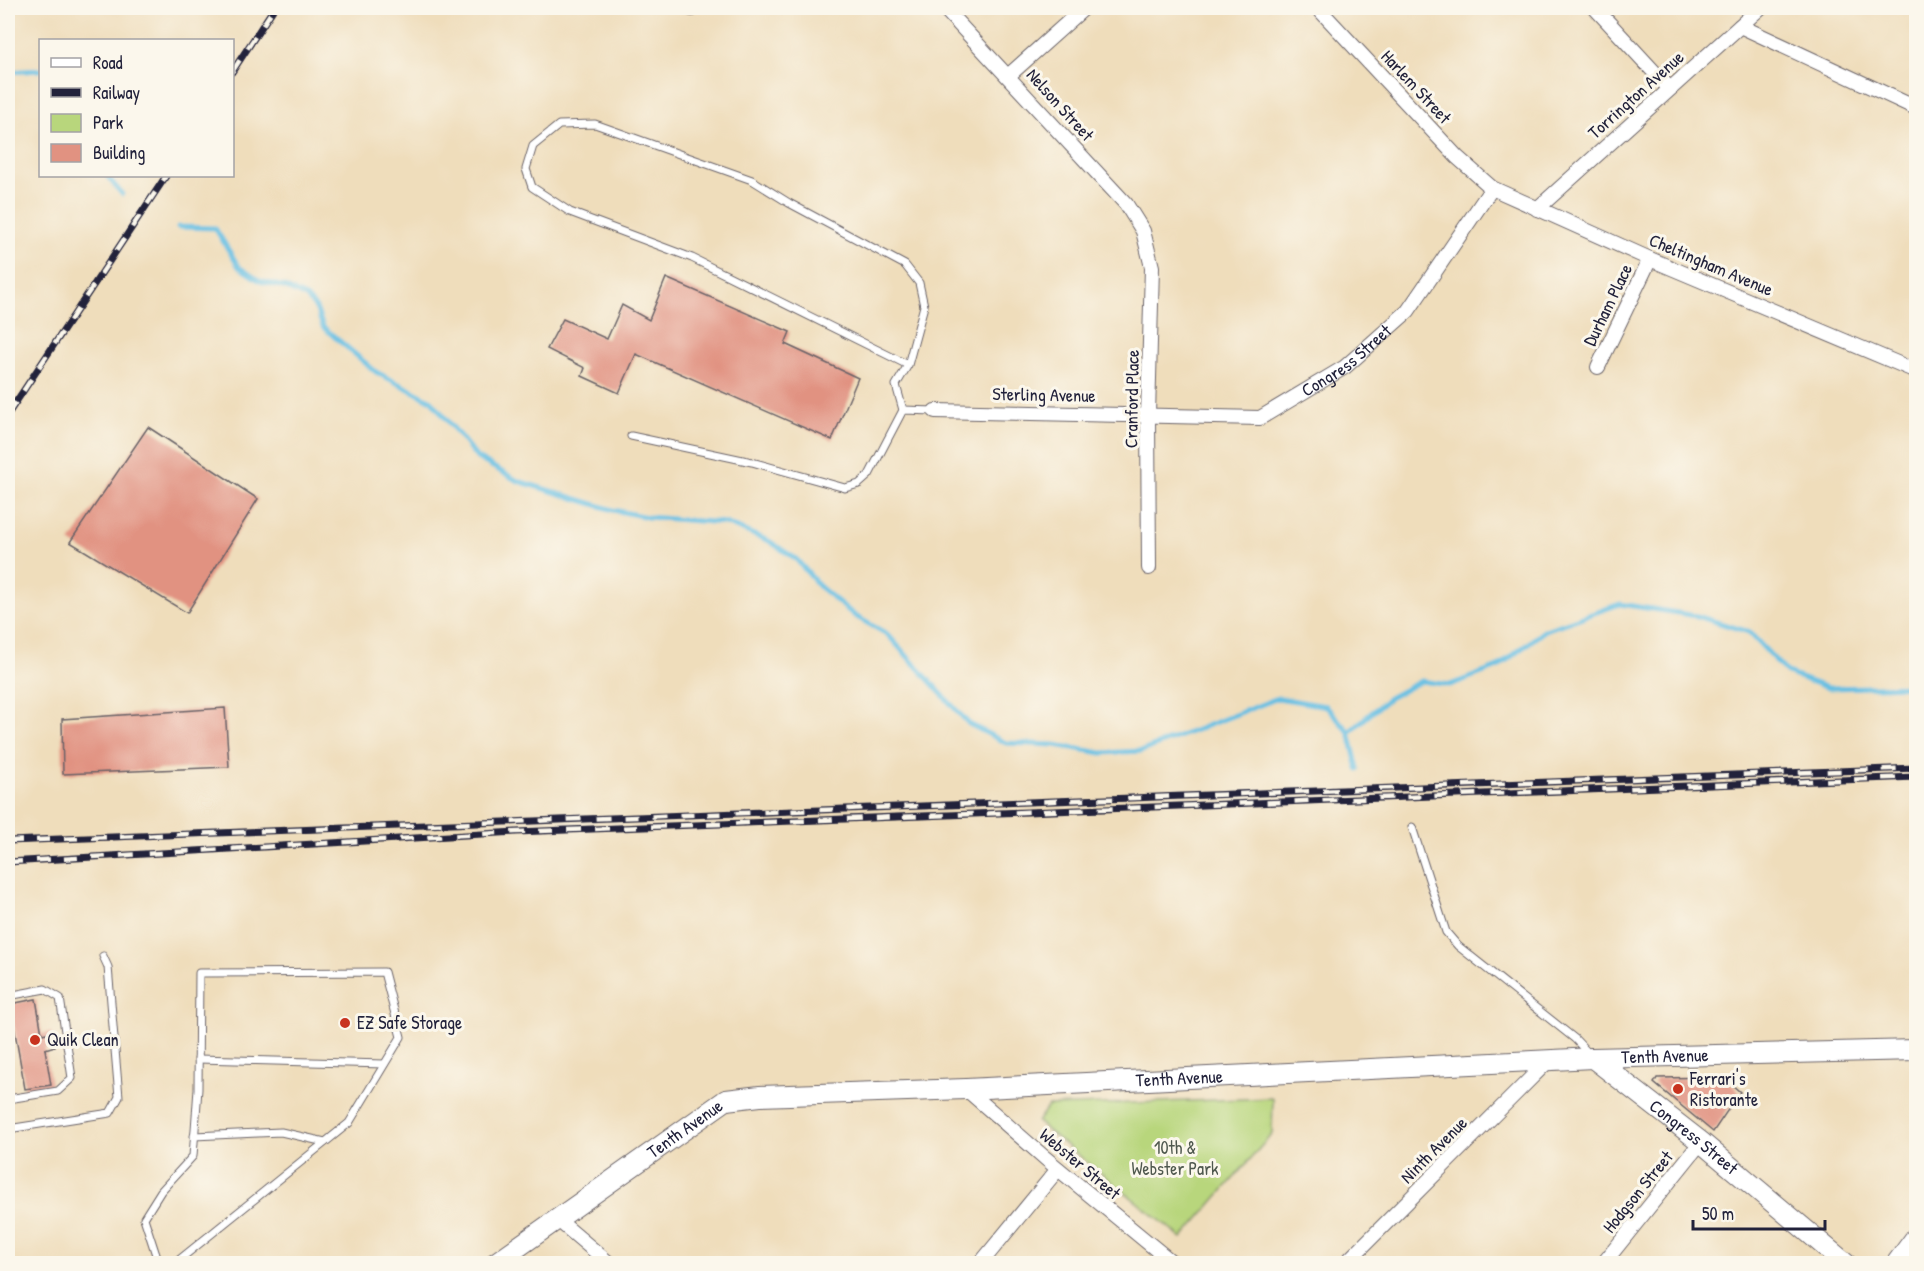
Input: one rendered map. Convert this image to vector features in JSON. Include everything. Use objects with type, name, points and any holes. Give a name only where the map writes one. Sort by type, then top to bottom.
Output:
[{"type":"street","name":"Nelson Street","points":[[944,8],[1126,204],[1143,231]]},
{"type":"street","points":[[1008,76],[1084,8]]},
{"type":"street","name":"Harlem Street","points":[[1318,8],[1457,157],[1492,188]]},
{"type":"street","points":[[1595,8],[1669,88]]},
{"type":"street","name":"Torrington Avenue","points":[[1536,209],[1760,8]]},
{"type":"street","points":[[1740,26],[1917,108]]},
{"type":"street","name":"Cheltingham Avenue","points":[[1492,188],[1650,259],[1917,371]]},
{"type":"street","name":"Congress Street","points":[[1260,418],[1345,367],[1408,311],[1492,188]]},
{"type":"street","name":"Cranford Place","points":[[1143,231],[1152,267],[1149,568]]},
{"type":"street","name":"Durham Place","points":[[1598,367],[1650,259]]},
{"type":"street","name":"Sterling Avenue","points":[[935,411],[1260,418]]},
{"type":"street","name":"Tenth Avenue","points":[[494,1263],[726,1100],[760,1096],[966,1089],[1593,1058],[1917,1050]]},
{"type":"street","name":"Congress Street","points":[[1593,1058],[1701,1142],[1846,1263]]},
{"type":"street","name":"Ninth Avenue","points":[[1346,1263],[1547,1062]]},
{"type":"street","name":"Webster Street","points":[[966,1089],[1058,1169],[1174,1263]]},
{"type":"street","name":"Hodgson Street","points":[[1603,1263],[1701,1142]]},
{"type":"street","points":[[980,1263],[1058,1169]]},
{"type":"street","points":[[558,1220],[610,1263]]},
{"type":"street","points":[[1896,1263],[1917,1237]]},
{"type":"lane","points":[[631,436],[753,462],[845,488],[859,484],[869,475],[903,410],[896,385],[908,365],[924,306],[919,283],[904,265],[789,203],[752,180],[595,124],[559,125],[533,146],[526,170],[532,187],[570,212],[692,258],[908,365]]},
{"type":"lane","points":[[903,410],[935,411]]},
{"type":"lane","points":[[1412,827],[1446,932],[1458,946],[1575,1039],[1593,1058]]},
{"type":"lane","points":[[8,1129],[110,1113],[119,1097],[108,966],[103,956]]},
{"type":"lane","points":[[159,1263],[144,1218],[161,1191],[193,1156],[198,1059],[199,973],[384,972],[401,1037],[349,1123],[174,1263]]},
{"type":"lane","points":[[8,996],[45,989],[60,998],[72,1078],[58,1091],[8,1099]]},
{"type":"lane","points":[[198,1059],[384,1064]]},
{"type":"lane","points":[[194,1136],[281,1132],[326,1142]]},
{"type":"green space","name":"10th & Webster Park","points":[[1273,1098],[1272,1134],[1182,1238],[1037,1122],[1048,1106]]},
{"type":"building","points":[[666,278],[790,332],[785,344],[858,378],[832,440],[636,354],[619,393],[582,376],[585,368],[547,349],[563,319],[607,339],[622,305],[649,320]]},
{"type":"building","points":[[148,427],[258,499],[187,613],[70,542]]},
{"type":"building","points":[[225,708],[229,767],[63,774],[62,719]]},
{"type":"building","name":"Quik Clean","points":[[36,999],[42,1034],[51,1032],[55,1046],[45,1049],[51,1085],[25,1089],[10,1004]]},
{"type":"building","points":[[1723,1077],[1740,1092],[1713,1132],[1654,1083],[1657,1078]]},
{"type":"waterway","points":[[8,72],[39,70]]},
{"type":"waterway","points":[[108,177],[122,194]]},
{"type":"waterway","points":[[178,227],[215,228],[239,267],[260,281],[284,287],[306,297],[316,308],[323,327],[376,372],[432,401],[477,458],[518,481],[613,510],[647,517],[725,523],[769,541],[796,559],[820,587],[855,616],[887,634],[969,724],[1006,743],[1055,745],[1102,753],[1142,751],[1278,698],[1326,706],[1349,732],[1389,698],[1421,681],[1450,685],[1498,667],[1545,630],[1620,604],[1697,616],[1749,632],[1787,673],[1828,688],[1916,686]]},
{"type":"waterway","points":[[1349,732],[1358,769]]},
{"type":"railway","points":[[234,69],[274,8]]},
{"type":"railway","points":[[8,414],[165,177]]},
{"type":"railway","points":[[8,841],[1916,768]]},
{"type":"railway","points":[[8,862],[516,832],[1916,777]]},
{"type":"place","name":"EZ Safe Storage","points":[[345,1023]]},
{"type":"place","name":"Quik Clean","points":[[35,1040]]},
{"type":"place","name":"Ferrari's Ristorante","points":[[1678,1089]]}]
